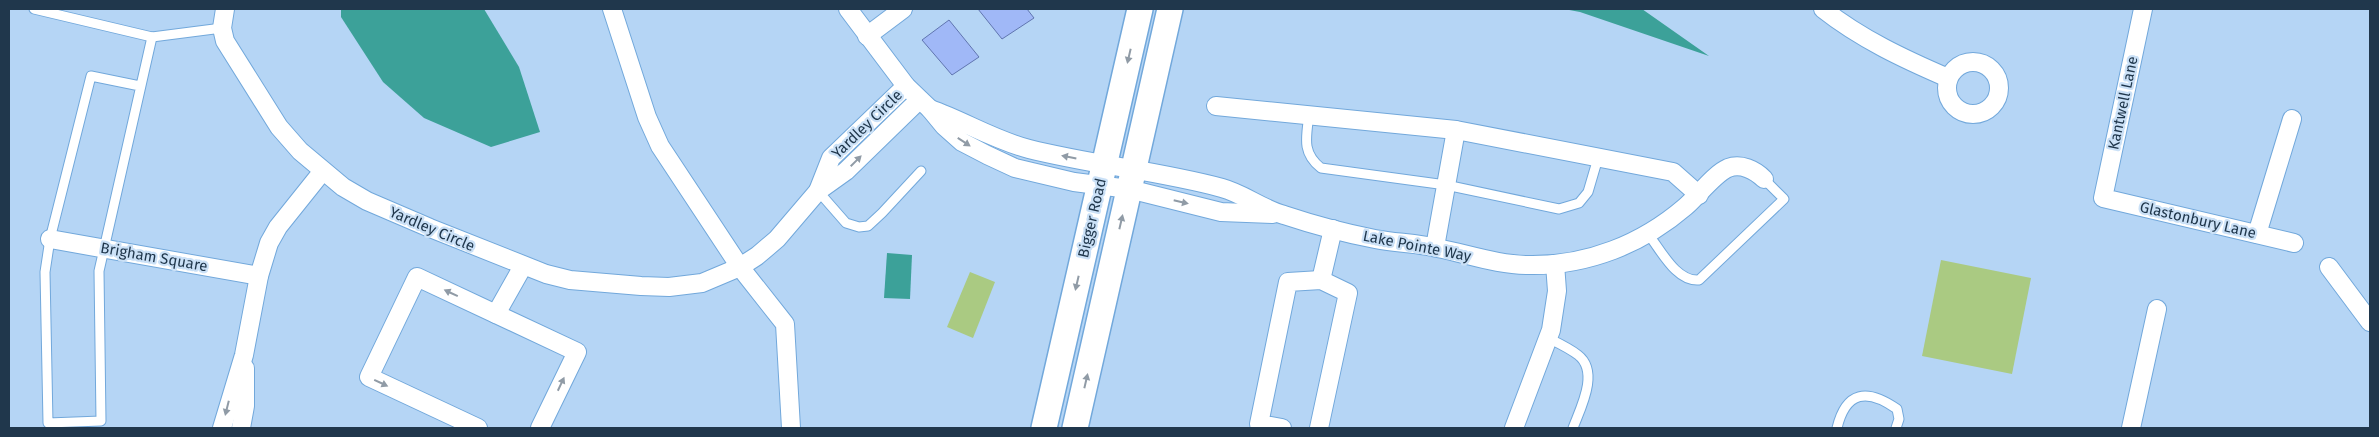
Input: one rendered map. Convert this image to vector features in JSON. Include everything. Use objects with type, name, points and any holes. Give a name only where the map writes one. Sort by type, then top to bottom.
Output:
[{"type":"street","name":"Yardley Circle","points":[[224,9],[222,28],[225,41],[266,109],[300,151],[322,172],[367,201],[523,266],[570,280],[669,287],[702,283],[740,267],[777,239],[818,191],[846,171],[924,104]]},
{"type":"street","points":[[612,9],[647,117],[660,146],[740,267],[785,324],[791,428]]},
{"type":"street","points":[[848,9],[906,86],[962,142],[1015,168],[1074,182],[1102,174]]},
{"type":"street","points":[[867,36],[903,9]]},
{"type":"street","name":"Bigger Road","points":[[1044,428],[1140,9]]},
{"type":"street","name":"Bigger Road","points":[[1075,428],[1170,9]]},
{"type":"street","points":[[1823,9],[1878,46],[1948,78]]},
{"type":"street","name":"Kantwell Lane","points":[[2103,198],[2143,9]]},
{"type":"street","name":"Yardley Circle","points":[[818,191],[830,158],[906,86]]},
{"type":"street","points":[[924,104],[1006,142],[1102,174]]},
{"type":"street","points":[[1216,106],[1456,130],[1673,172],[1699,195]]},
{"type":"street","points":[[2257,234],[2292,119]]},
{"type":"street","points":[[1435,247],[1456,130]]},
{"type":"street","name":"Lake Pointe Way","points":[[1102,174],[1131,179],[1221,212],[1281,214],[1332,229],[1377,239],[1435,247],[1490,261],[1528,265],[1555,264],[1593,258],[1648,234],[1699,195],[1720,172],[1729,167],[1748,168],[1764,179]]},
{"type":"street","points":[[222,428],[228,402],[244,355],[259,276],[269,243],[278,227],[322,172]]},
{"type":"street","name":"Glastonbury Lane","points":[[2103,198],[2294,243]]},
{"type":"street","points":[[1321,280],[1332,229]]},
{"type":"street","name":"Brigham Square","points":[[50,239],[259,276]]},
{"type":"street","points":[[1514,428],[1548,338],[1555,308],[1555,264]]},
{"type":"street","points":[[496,314],[523,266]]},
{"type":"street","points":[[2329,267],[2370,322]]},
{"type":"street","points":[[478,428],[369,377],[416,277],[576,352],[540,428]]},
{"type":"street","points":[[1282,428],[1259,424],[1288,282],[1321,280],[1348,293],[1319,428]]},
{"type":"street","points":[[2131,428],[2157,309]]},
{"type":"street","points":[[241,428],[245,406],[244,355]]},
{"type":"lane","points":[[34,9],[152,37],[222,28]]},
{"type":"lane","points":[[140,86],[91,76],[50,239],[45,272],[48,423],[101,421],[98,271],[152,37]]},
{"type":"lane","points":[[1308,115],[1307,152],[1312,161],[1321,168],[1446,185],[1559,209],[1580,203],[1588,192],[1598,158]]},
{"type":"lane","points":[[818,191],[846,223],[859,227],[868,226],[882,214],[920,171]]},
{"type":"lane","points":[[1648,234],[1680,275],[1691,280],[1699,280],[1784,200],[1764,179]]},
{"type":"lane","points":[[1548,338],[1580,356],[1586,366],[1588,380],[1586,393],[1572,428]]},
{"type":"lane","points":[[1837,428],[1840,415],[1847,403],[1866,395],[1877,397],[1897,409],[1899,419],[1896,428]]},
{"type":"shaded area","points":[[341,9],[484,9],[519,67],[540,132],[491,147],[424,118],[383,82],[341,17]]},
{"type":"shaded area","points":[[1564,9],[1642,9],[1709,56],[1580,12]]},
{"type":"shaded area","points":[[887,253],[912,255],[910,299],[884,298]]},
{"type":"shaded area","points":[[1941,260],[2031,278],[2012,374],[1922,356]]},
{"type":"shaded area","points":[[970,272],[995,282],[973,338],[947,327]]},
{"type":"building","points":[[978,9],[1027,9],[1034,18],[1002,39]]},
{"type":"building","points":[[949,20],[979,57],[952,75],[922,40]]}]
